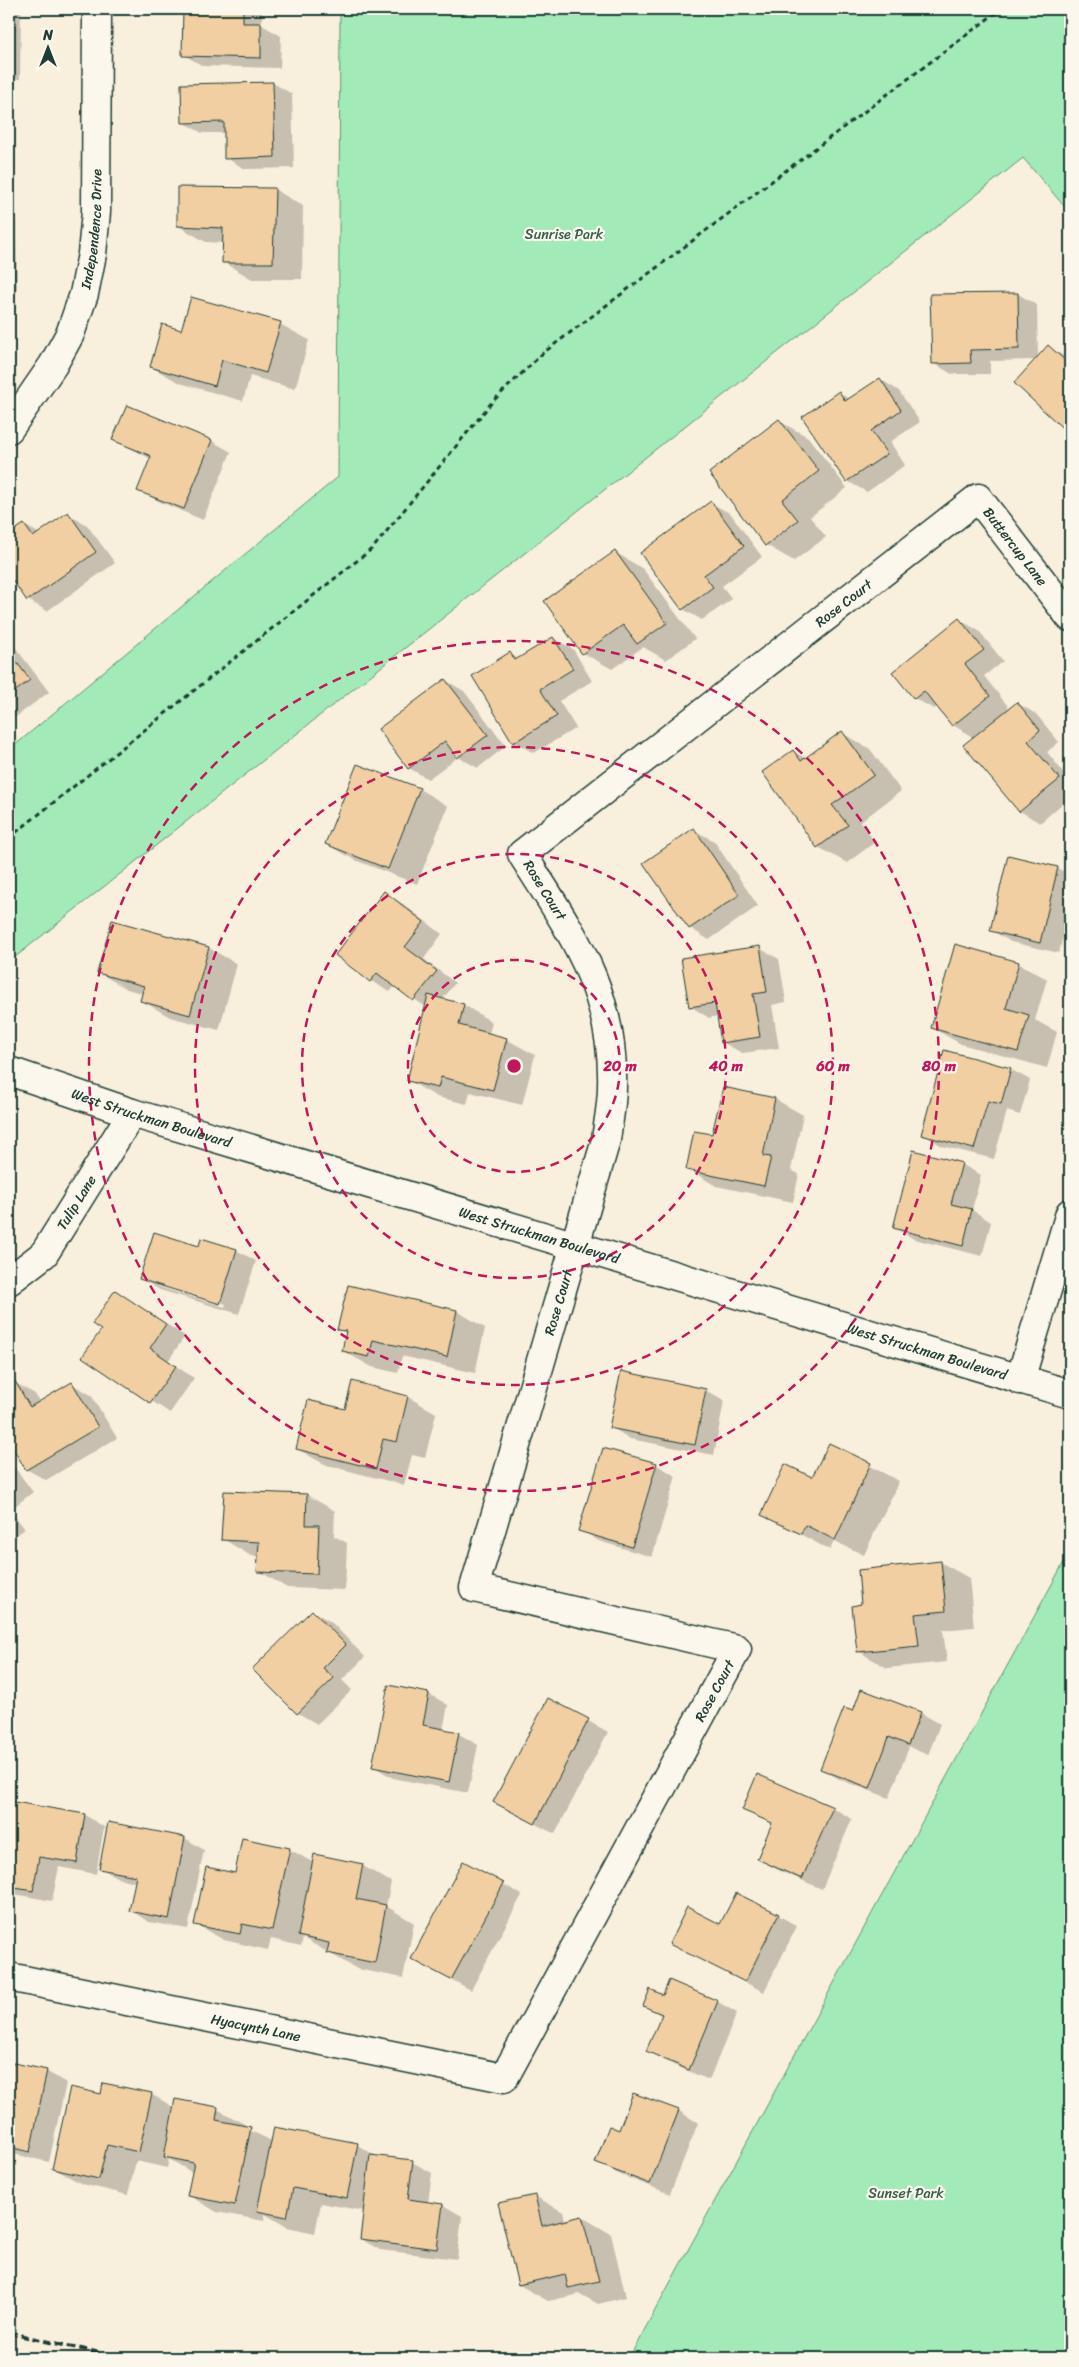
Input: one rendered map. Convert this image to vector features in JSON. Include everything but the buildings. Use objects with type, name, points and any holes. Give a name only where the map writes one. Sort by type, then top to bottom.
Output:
[{"type":"street","name":"Independence Drive","points":[[9,428],[53,366],[70,334],[85,286],[92,254],[96,212],[97,9]]},
{"type":"street","name":"Buttercup Lane","points":[[978,498],[1070,617]]},
{"type":"street","name":"Rose Court","points":[[504,2078],[737,1649],[474,1588],[606,1140],[612,1088],[611,1053],[600,992],[577,941],[522,854],[978,498]]},
{"type":"street","name":"West Struckman Boulevard","points":[[9,1071],[132,1113],[1070,1394]]},
{"type":"street","name":"Tulip Lane","points":[[9,1281],[44,1254],[132,1113]]},
{"type":"street","points":[[1020,1380],[1070,1213]]},
{"type":"street","name":"Hyacynth Lane","points":[[9,1977],[504,2078]]},
{"type":"path","points":[[9,838],[373,548],[492,402],[543,352],[1001,9]]},
{"type":"green space","name":"Sunrise Park","points":[[340,9],[1070,9],[1070,213],[1023,158],[9,962],[9,750],[338,477]]},
{"type":"green space","name":"Sunset Park","points":[[1070,1551],[1070,2358],[629,2358]]},
{"type":"railway","points":[[9,2333],[123,2358]]}]
